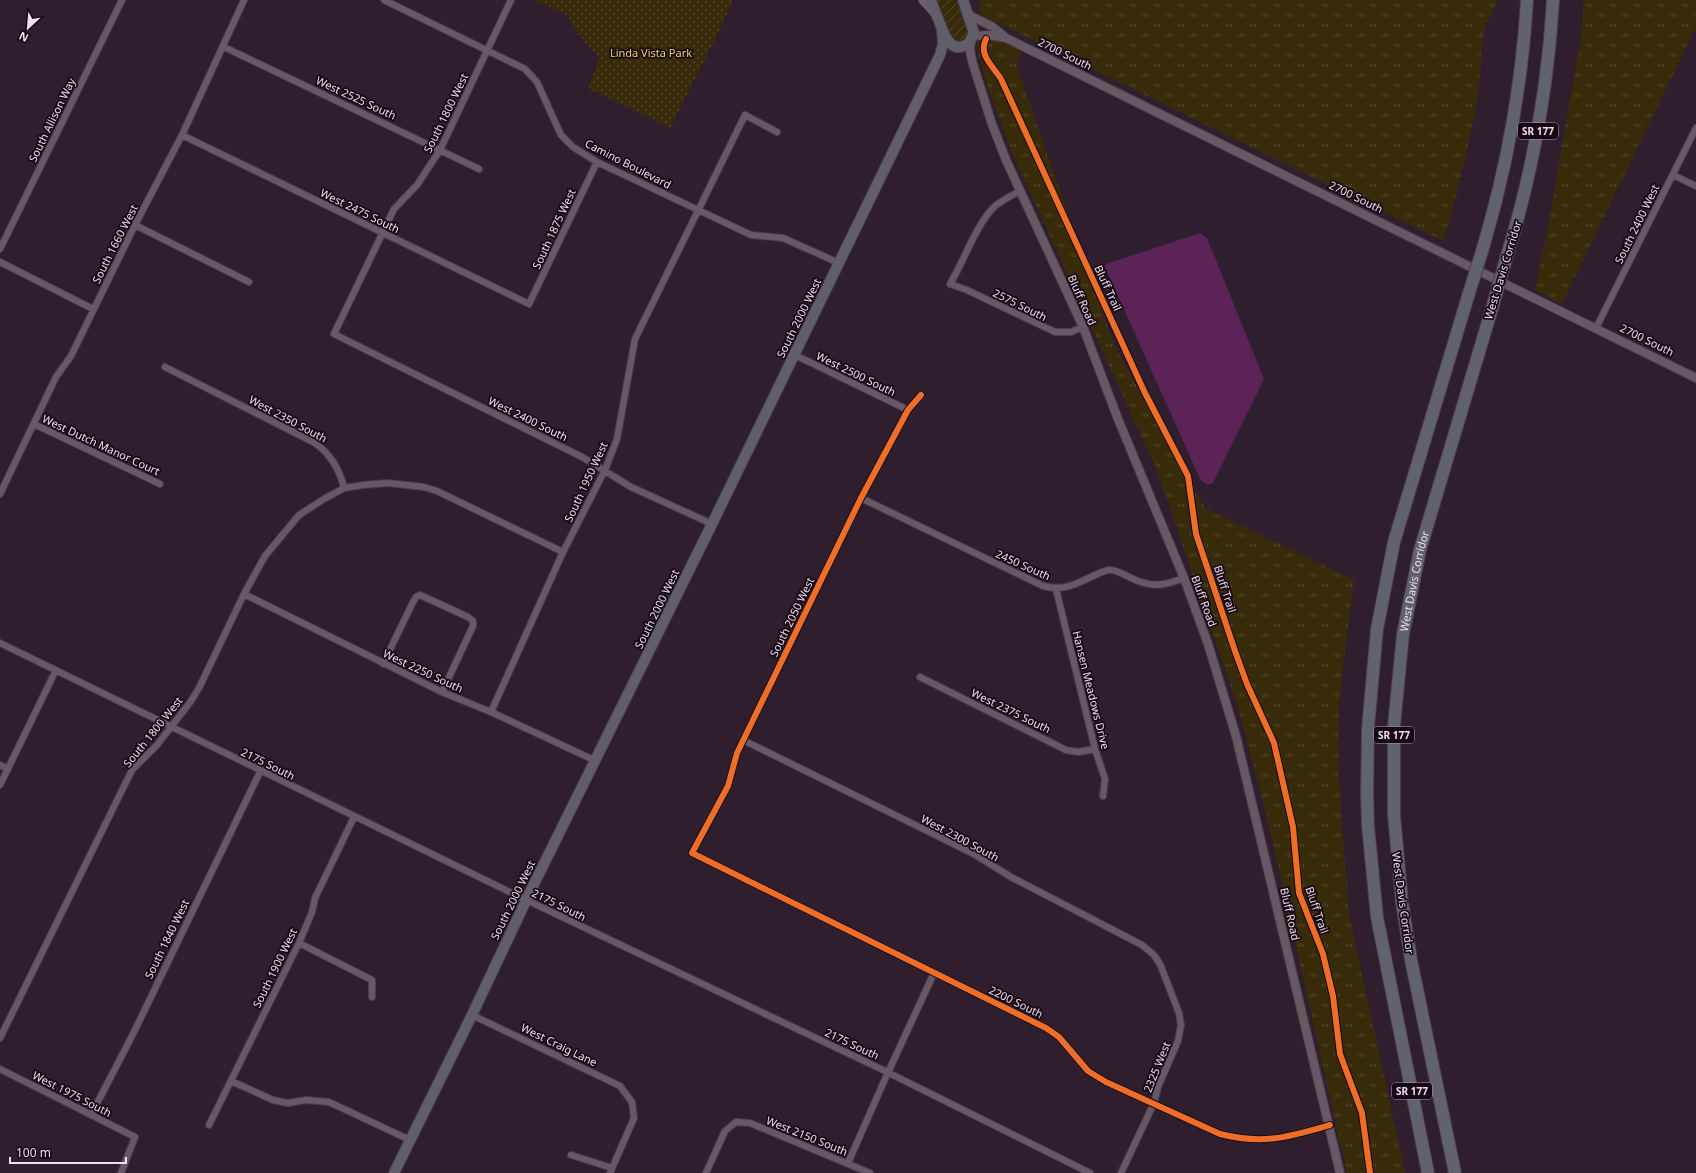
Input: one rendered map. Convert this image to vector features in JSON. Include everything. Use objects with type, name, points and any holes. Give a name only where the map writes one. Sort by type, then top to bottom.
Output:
[{"type":"highway","name":"SR 177","points":[[1428,1173],[1377,917],[1370,856],[1367,794],[1368,728],[1377,629],[1394,542],[1483,248],[1503,174],[1514,116],[1522,56],[1527,0]]},
{"type":"highway","name":"West Davis Corridor","points":[[1455,1173],[1413,967],[1402,902],[1394,815],[1394,726],[1403,634],[1420,550],[1522,205],[1540,121],[1548,64],[1553,0]]},
{"type":"main road","points":[[923,0],[937,16]]},
{"type":"main road","points":[[931,0],[947,40],[957,46]]},
{"type":"main road","points":[[940,55],[957,46],[966,45],[972,38],[974,29],[968,6]]},
{"type":"main road","name":"South 2000 West","points":[[394,1173],[940,55],[943,44],[942,30]]},
{"type":"street","name":"South Allison Way","points":[[0,249],[122,0]]},
{"type":"street","name":"South 1660 West","points":[[0,494],[56,377],[71,356],[135,225],[182,135],[224,47],[244,0]]},
{"type":"street","name":"Camino Boulevard","points":[[384,0],[487,49],[525,69],[537,82],[561,135],[573,147],[597,162],[751,235],[783,238],[839,263]]},
{"type":"street","name":"South 1800 West","points":[[334,334],[394,210],[417,185],[440,150],[511,0]]},
{"type":"street","points":[[968,6],[1006,38]]},
{"type":"street","points":[[972,38],[989,35],[1006,38]]},
{"type":"street","name":"Bluff Road","points":[[972,38],[970,50],[972,62],[999,142],[1083,327],[1118,419],[1184,578],[1208,644],[1236,736],[1330,1125],[1340,1173]]},
{"type":"street","name":"2700 South","points":[[1006,38],[1696,378]]},
{"type":"street","name":"Bluff Road","points":[[957,46],[972,62]]},
{"type":"street","name":"West 2525 South","points":[[224,47],[479,169]]},
{"type":"street","name":"South 1950 West","points":[[491,712],[564,552],[605,470],[617,439],[635,339],[745,115],[777,132]]},
{"type":"street","name":"South 2400 West","points":[[1596,328],[1696,128]]},
{"type":"street","name":"West 2475 South","points":[[182,135],[529,304]]},
{"type":"street","name":"South 1875 West","points":[[529,304],[597,162]]},
{"type":"street","points":[[1673,175],[1696,186]]},
{"type":"street","name":"2575 South","points":[[1020,191],[995,206],[984,219],[950,284],[967,290],[1055,332],[1071,332],[1083,327]]},
{"type":"street","points":[[135,225],[249,282]]},
{"type":"street","points":[[0,262],[93,309]]},
{"type":"street","name":"West 2400 South","points":[[334,334],[582,456],[631,487],[712,524]]},
{"type":"street","name":"West 2500 South","points":[[794,355],[908,410]]},
{"type":"street","name":"West 2350 South","points":[[165,367],[315,443],[325,450],[333,462],[344,488]]},
{"type":"street","name":"South 2050 West","points":[[692,853],[728,786],[737,754],[743,740],[861,498],[908,410],[921,395]]},
{"type":"street","name":"West Dutch Manor Court","points":[[34,424],[160,484]]},
{"type":"street","points":[[344,488],[388,483],[424,487],[437,491],[564,552]]},
{"type":"street","name":"South 1800 West","points":[[0,1038],[132,770],[157,745],[191,701],[199,688],[244,594],[265,556],[283,533],[300,515],[344,488]]},
{"type":"street","name":"2450 South","points":[[861,498],[1043,586],[1056,589],[1076,584],[1101,572],[1110,570],[1155,586],[1168,584],[1184,578]]},
{"type":"street","name":"Hansen Meadows Drive","points":[[1056,589],[1095,749],[1105,779],[1103,796]]},
{"type":"street","name":"West 2250 South","points":[[244,594],[442,692],[491,712],[596,761]]},
{"type":"street","points":[[383,664],[416,597],[420,595],[447,607],[468,617],[473,621],[473,626],[442,692]]},
{"type":"street","name":"2175 South","points":[[0,643],[260,772],[888,1072],[1090,1173]]},
{"type":"street","points":[[0,785],[56,670]]},
{"type":"street","name":"West 2375 South","points":[[920,677],[1066,750],[1078,752],[1095,749]]},
{"type":"street","name":"West 2300 South","points":[[743,740],[974,854],[1010,877],[1142,945],[1154,954],[1160,964]]},
{"type":"street","points":[[0,765],[8,769]]},
{"type":"street","name":"South 1840 West","points":[[91,1115],[260,772]]},
{"type":"street","name":"South 1900 West","points":[[209,1125],[299,943],[312,912],[315,898],[354,817]]},
{"type":"street","name":"2200 South","points":[[692,853],[1046,1028],[1058,1037],[1088,1071],[1106,1082],[1220,1134],[1238,1139],[1259,1140],[1285,1138],[1330,1125]]},
{"type":"street","points":[[299,943],[372,980],[372,997]]},
{"type":"street","name":"2325 West","points":[[1121,1173],[1154,1103],[1158,1087],[1178,1041],[1181,1025],[1179,1013],[1160,964]]},
{"type":"street","points":[[848,1163],[934,973]]},
{"type":"street","name":"West Craig Lane","points":[[472,1015],[620,1086],[632,1102],[634,1118],[611,1170]]},
{"type":"street","name":"West 1975 South","points":[[0,1069],[135,1137],[121,1173]]},
{"type":"street","points":[[231,1081],[273,1100],[288,1103],[306,1100],[329,1102],[410,1140]]},
{"type":"street","name":"West 2150 South","points":[[706,1173],[725,1131],[736,1122],[750,1123],[870,1173]]},
{"type":"street","points":[[571,1155],[611,1170]]},
{"type":"green space","name":"Linda Vista Park","points":[[535,0],[733,0],[670,128],[588,88],[600,58],[578,34],[568,16]]},
{"type":"green space","points":[[937,0],[958,0],[965,17],[968,30],[964,39],[958,41],[951,37]]},
{"type":"green space","points":[[980,0],[1496,0],[1495,8],[1485,28],[1475,114],[1458,187],[1443,241],[982,15],[978,10]]},
{"type":"green space","points":[[1584,0],[1696,0],[1696,27],[1562,304],[1535,290],[1546,237],[1581,38]]},
{"type":"green space","points":[[985,38],[997,40],[1022,51],[1016,65],[1115,347],[1205,508],[1354,580],[1339,700],[1338,771],[1349,914],[1405,1173],[1347,1173],[1267,817],[1238,707],[1156,468],[1014,157],[991,97],[977,49],[979,42]]},
{"type":"shaded area","points":[[1200,233],[1207,238],[1264,379],[1213,483],[1207,485],[1200,479],[1105,267],[1106,264]]},
{"type":"cycle path","name":"Bluff Trail","points":[[986,39],[984,45],[985,55],[1001,79],[1145,393],[1188,476],[1196,534],[1247,684],[1274,743],[1293,827],[1299,893],[1323,954],[1333,996],[1340,1054],[1362,1113],[1370,1173]]},
{"type":"cycle path","points":[[921,395],[908,410],[861,498],[737,753],[728,786],[692,853],[1046,1028],[1059,1037],[1088,1071],[1106,1082],[1220,1134],[1250,1139],[1276,1138],[1302,1133],[1330,1125]]}]
